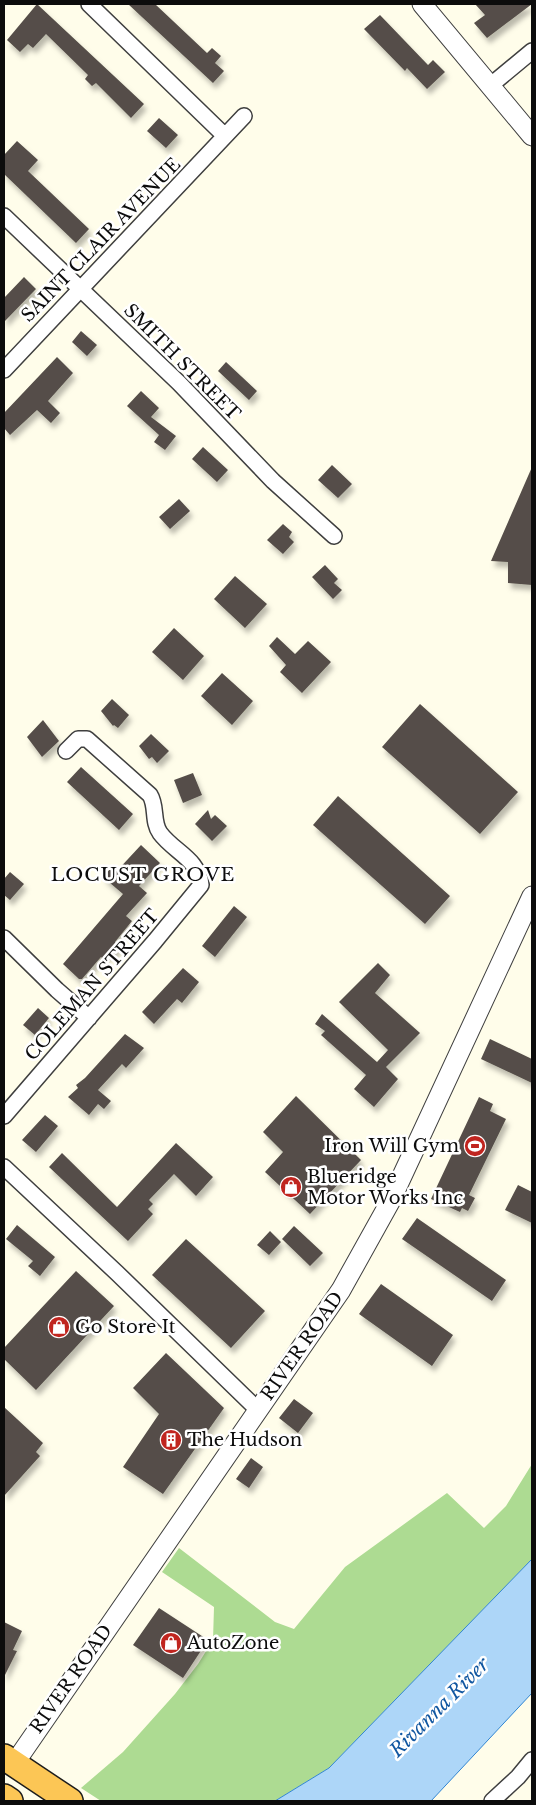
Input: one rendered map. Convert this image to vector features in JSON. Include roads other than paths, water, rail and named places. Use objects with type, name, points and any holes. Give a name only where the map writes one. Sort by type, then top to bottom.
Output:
[{"type":"highway","points":[[9,1760],[70,1801]]},
{"type":"highway","points":[[4,1797],[10,1801]]},
{"type":"street","points":[[89,4],[225,136]]},
{"type":"street","points":[[422,4],[532,136]]},
{"type":"street","points":[[491,85],[532,51]]},
{"type":"street","name":"SAINT CLAIR AVENUE","points":[[4,370],[80,287],[244,116]]},
{"type":"street","name":"SMITH STREET","points":[[4,216],[179,383],[273,481],[334,536]]},
{"type":"street","name":"COLEMAN STREET","points":[[4,1116],[201,885],[197,867],[160,833],[156,825],[154,801],[150,795],[87,739],[78,739],[66,751]]},
{"type":"street","name":"RIVER ROAD","points":[[9,1760],[314,1332],[369,1243],[532,896]]},
{"type":"street","points":[[4,938],[57,990],[89,1018]]},
{"type":"street","points":[[4,1167],[117,1273],[258,1410]]},
{"type":"street","points":[[492,1801],[518,1777],[532,1760]]},
{"type":"water","name":"Rivanna River","points":[[532,1559],[532,1693],[431,1801],[275,1801],[329,1768]]},
{"type":"place","name":"Iron Will Gym","points":[[475,1146]]},
{"type":"place","name":"Blueridge Motor Works Inc","points":[[291,1187]]},
{"type":"place","name":"Go Store It","points":[[59,1327]]},
{"type":"place","name":"The Hudson","points":[[171,1440]]},
{"type":"place","name":"AutoZone","points":[[171,1643]]},
{"type":"district","name":"LOCUST GROVE","points":[[143,874]]}]
